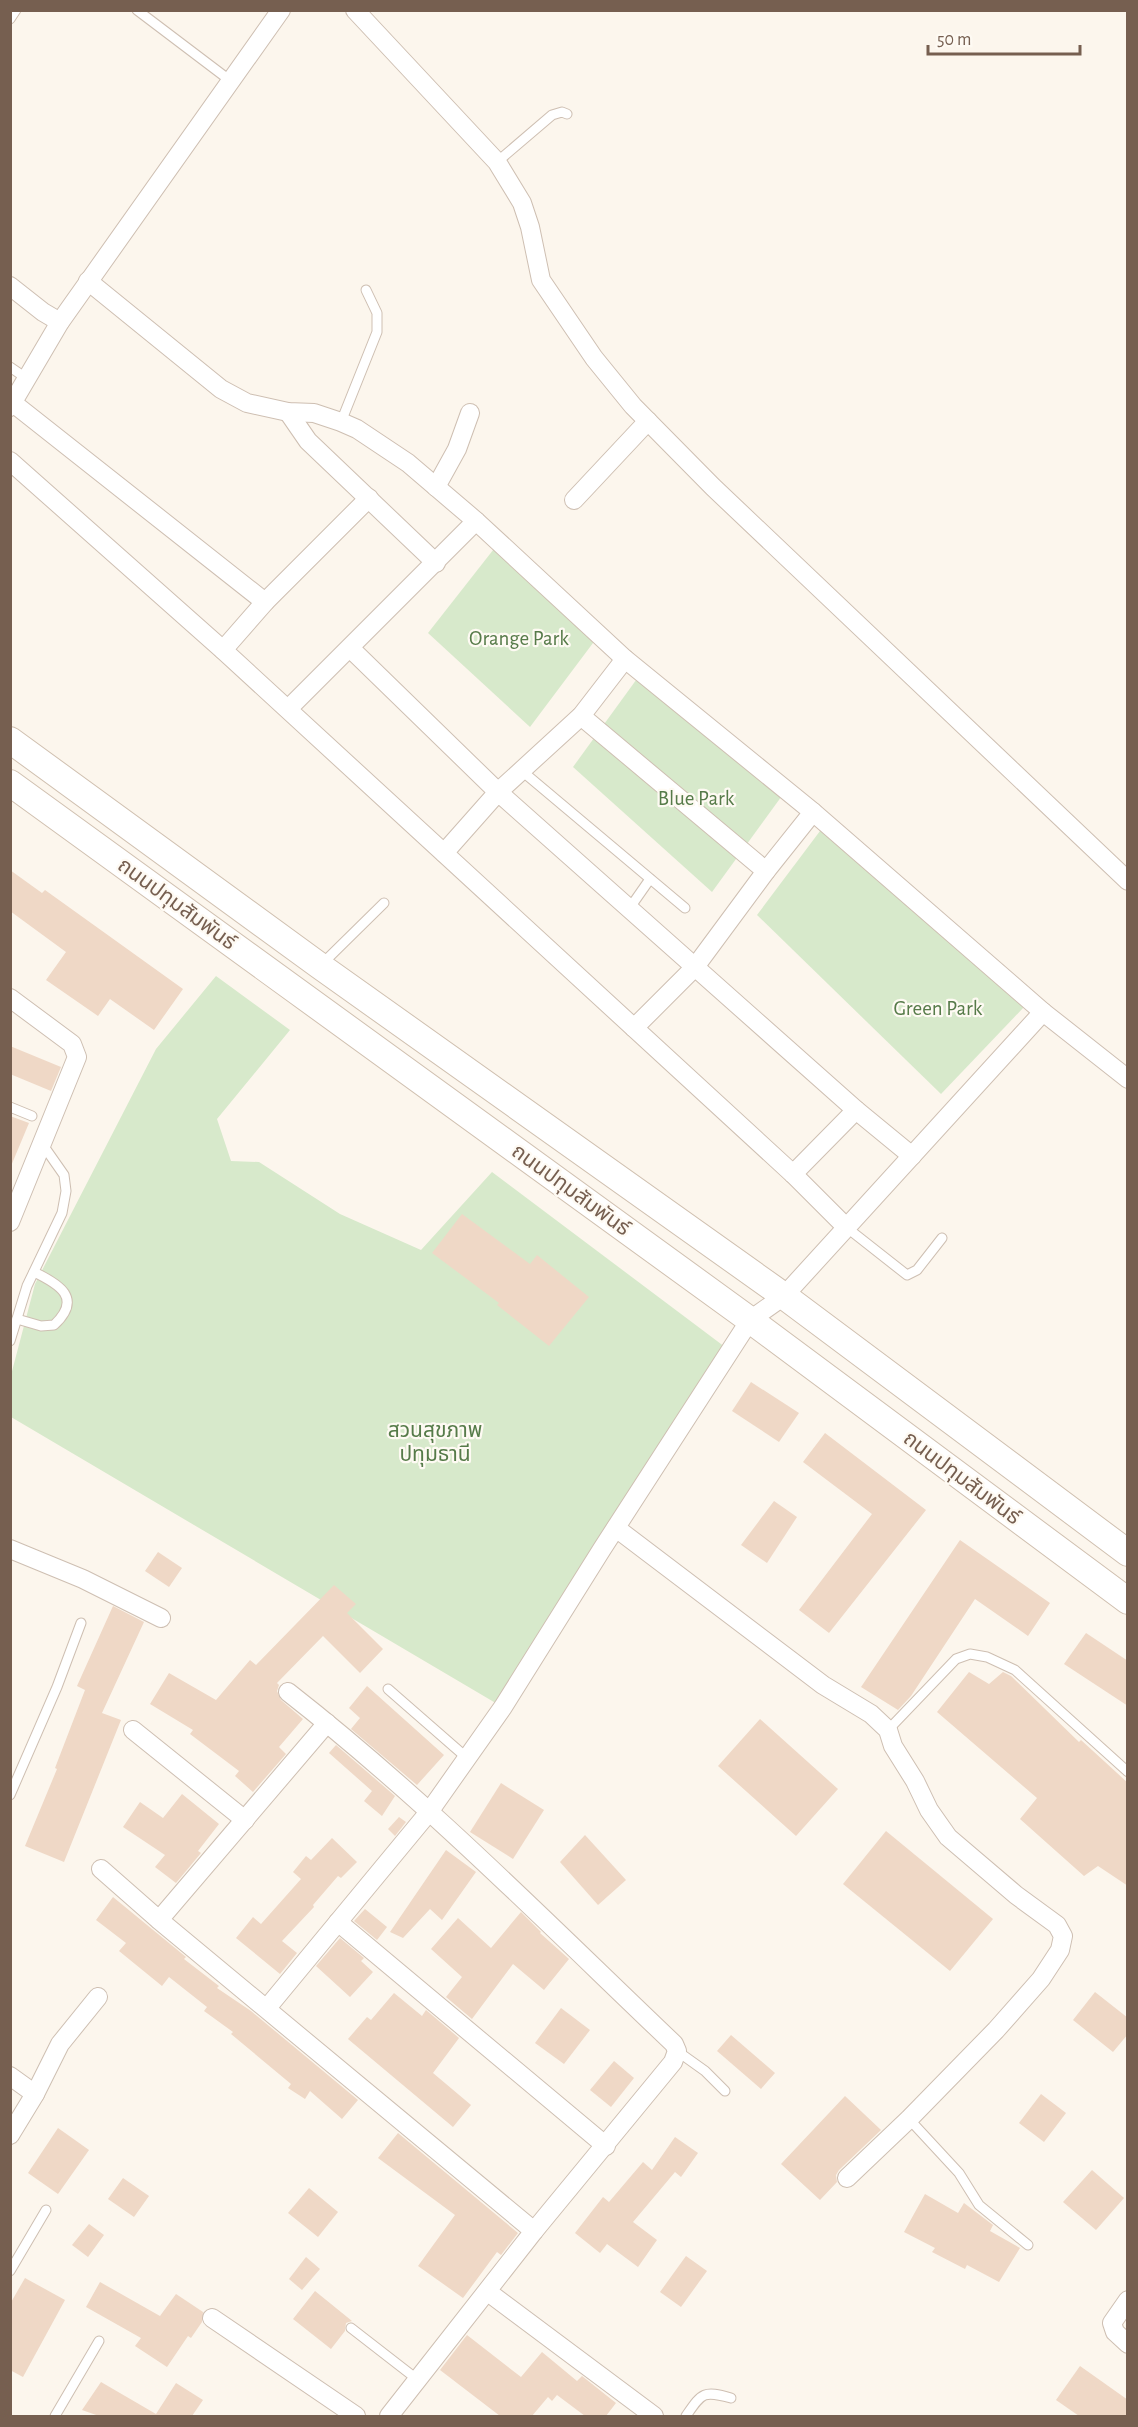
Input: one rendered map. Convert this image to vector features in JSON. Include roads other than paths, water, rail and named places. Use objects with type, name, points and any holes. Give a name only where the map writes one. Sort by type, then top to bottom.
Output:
[{"type":"street","points":[[265,602],[12,405],[60,322],[281,10]]},
{"type":"street","points":[[355,10],[497,162],[522,203],[530,227],[541,280],[594,358],[648,421],[713,487],[1128,881]]},
{"type":"street","points":[[88,281],[221,389],[247,403],[288,412],[314,413],[341,422],[357,429],[408,463],[476,521],[625,660],[813,812],[1043,1012],[1128,1079]]},
{"type":"street","points":[[10,286],[43,312],[60,322]]},
{"type":"street","points":[[288,412],[308,441],[436,563]]},
{"type":"street","points":[[436,487],[458,449],[470,414]]},
{"type":"street","points":[[574,500],[648,421]]},
{"type":"street","points":[[10,461],[288,709],[793,1174],[846,1227]]},
{"type":"street","points":[[223,650],[265,602],[369,498]]},
{"type":"street","points":[[288,709],[476,521]]},
{"type":"street","points":[[350,648],[498,792],[856,1110],[912,1156]]},
{"type":"street","points":[[444,853],[498,792],[581,716],[625,660]]},
{"type":"street","points":[[581,716],[766,871]]},
{"type":"street","name":"ถนนปทุมสัมพันธ์","points":[[10,740],[320,966],[784,1296],[1128,1553]]},
{"type":"street","name":"ถนนปทุมสัมพันธ์","points":[[10,783],[750,1320],[1128,1601]]},
{"type":"street","points":[[634,1028],[695,968],[766,871],[813,812]]},
{"type":"street","points":[[10,1222],[76,1063],[77,1052],[72,1044],[13,1005]]},
{"type":"street","points":[[267,2008],[429,1812],[503,1707],[750,1320],[784,1296],[1043,1012]]},
{"type":"street","points":[[793,1174],[856,1110]]},
{"type":"street","points":[[616,1528],[824,1685],[871,1714],[888,1730],[893,1746],[915,1781],[929,1810],[948,1837],[1016,1895],[1057,1925],[1063,1936],[1060,1950],[1041,1979],[996,2030],[909,2119],[847,2178]]},
{"type":"street","points":[[10,1549],[83,1579],[161,1618]]},
{"type":"street","points":[[288,1692],[429,1812],[674,2044],[676,2051],[673,2062],[534,2231],[389,2416]]},
{"type":"street","points":[[159,1920],[327,1723]]},
{"type":"street","points":[[133,1730],[245,1820]]},
{"type":"street","points":[[101,1869],[159,1920],[534,2231]]},
{"type":"street","points":[[338,1922],[606,2146]]},
{"type":"street","points":[[10,2135],[35,2094],[60,2044],[83,2012],[98,1997]]},
{"type":"street","points":[[10,2076],[35,2094]]},
{"type":"street","points":[[488,2292],[654,2416]]},
{"type":"street","points":[[1128,2300],[1112,2323],[1115,2332],[1128,2344]]},
{"type":"street","points":[[212,2318],[356,2416]]},
{"type":"lane","points":[[10,19],[16,10]]},
{"type":"lane","points":[[137,10],[232,82]]},
{"type":"lane","points":[[497,162],[552,115],[562,112],[567,114]]},
{"type":"lane","points":[[341,422],[377,332],[377,313],[366,290]]},
{"type":"lane","points":[[10,367],[26,378]]},
{"type":"lane","points":[[522,771],[685,908]]},
{"type":"lane","points":[[629,909],[650,879]]},
{"type":"lane","points":[[320,966],[384,903]]},
{"type":"lane","points":[[10,1107],[32,1116]]},
{"type":"lane","points":[[10,1341],[34,1272],[62,1213],[66,1191],[64,1175],[43,1145]]},
{"type":"lane","points":[[846,1227],[907,1275],[917,1270],[942,1238]]},
{"type":"lane","points":[[17,1319],[41,1326],[54,1325],[63,1317],[68,1306],[65,1294],[57,1283],[34,1272]]},
{"type":"lane","points":[[10,1795],[57,1687],[81,1623]]},
{"type":"lane","points":[[888,1730],[956,1659],[970,1654],[987,1656],[1015,1670],[1128,1772]]},
{"type":"lane","points":[[388,1689],[467,1758]]},
{"type":"lane","points":[[676,2051],[705,2071],[725,2091]]},
{"type":"lane","points":[[909,2119],[959,2173],[979,2205],[1028,2245]]},
{"type":"lane","points":[[10,2271],[46,2210]]},
{"type":"lane","points":[[351,2328],[418,2380]]},
{"type":"lane","points":[[55,2416],[99,2341]]},
{"type":"lane","points":[[686,2416],[700,2396],[705,2393],[712,2392],[731,2398]]},
{"type":"park label","name":"Orange Park","points":[[519,638]]},
{"type":"park label","name":"Blue Park","points":[[696,798]]},
{"type":"park label","name":"Green Park","points":[[938,1008]]},
{"type":"park label","name":"สวนสุขภาพ ปทุมธานี","points":[[435,1442]]}]
